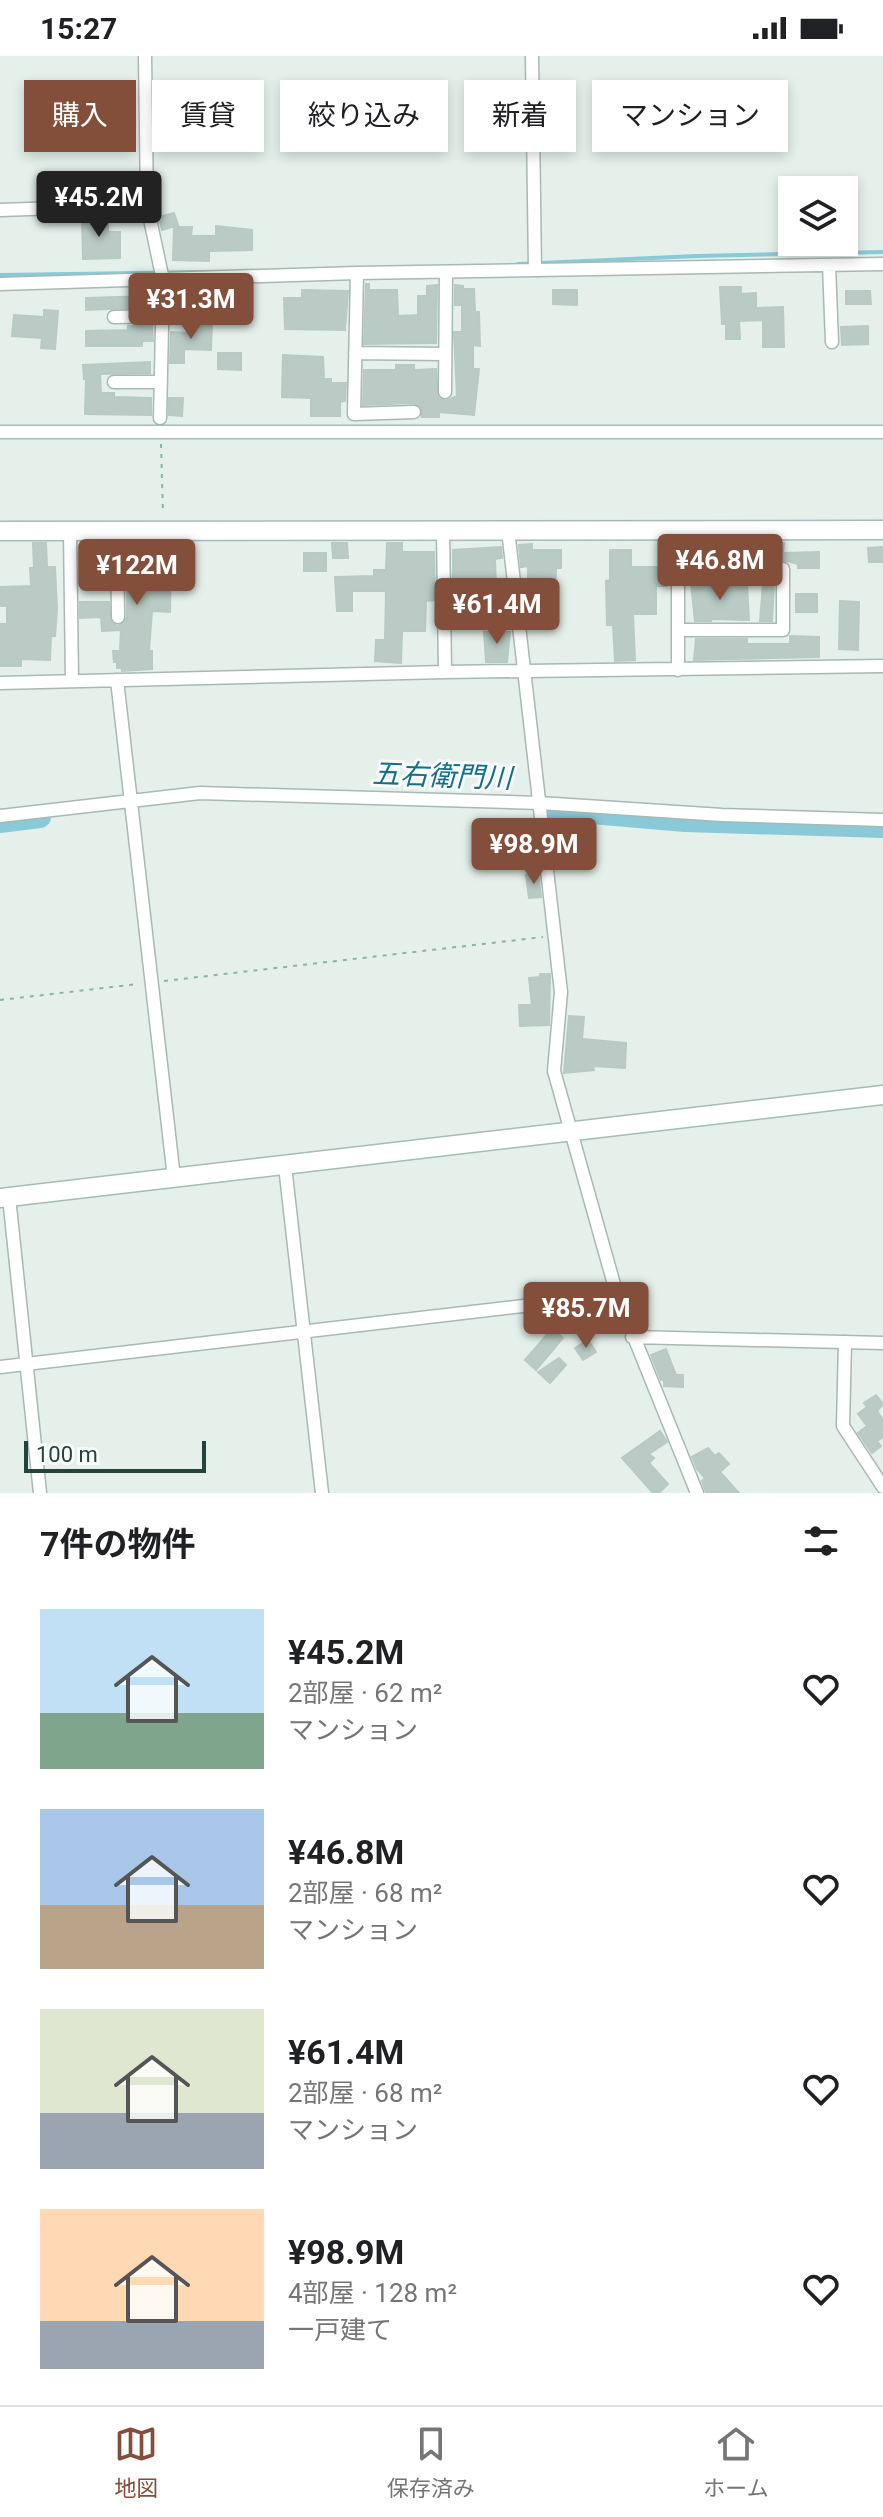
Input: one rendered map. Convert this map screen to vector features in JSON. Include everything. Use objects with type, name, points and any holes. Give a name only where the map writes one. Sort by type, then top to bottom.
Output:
[{"type":"street","points":[[145,56],[147,205],[163,280],[160,418]]},
{"type":"street","points":[[532,56],[535,270]]},
{"type":"street","points":[[0,210],[147,205]]},
{"type":"street","points":[[0,284],[357,273],[883,264]]},
{"type":"street","points":[[829,265],[832,342]]},
{"type":"street","points":[[445,392],[446,272]]},
{"type":"street","points":[[357,273],[354,414],[414,412]]},
{"type":"street","points":[[114,317],[162,316]]},
{"type":"street","points":[[355,353],[444,354]]},
{"type":"street","points":[[114,382],[161,382]]},
{"type":"street","points":[[0,432],[883,432]]},
{"type":"street","points":[[443,530],[445,672]]},
{"type":"street","points":[[508,530],[556,936],[561,1015],[554,1071],[617,1295],[697,1493]]},
{"type":"street","points":[[0,531],[883,530]]},
{"type":"street","points":[[70,531],[72,681]]},
{"type":"street","points":[[117,531],[118,617]]},
{"type":"street","points":[[678,531],[678,670]]},
{"type":"street","points":[[678,569],[783,569],[783,630],[678,630]]},
{"type":"street","points":[[0,683],[445,672],[883,666]]},
{"type":"street","points":[[117,680],[174,1178]]},
{"type":"street","points":[[0,816],[200,793],[540,803],[722,815],[883,820]]},
{"type":"street","points":[[40,1493],[4,1197],[883,1095]]},
{"type":"street","points":[[285,1166],[322,1493]]},
{"type":"street","points":[[0,1367],[617,1295]]},
{"type":"street","points":[[632,1337],[883,1343]]},
{"type":"street","points":[[845,1342],[843,1426],[883,1487]]},
{"type":"path","points":[[160,433],[163,531]]},
{"type":"path","points":[[0,1000],[556,936]]},
{"type":"building","points":[[174,213],[178,225],[162,230],[159,217]]},
{"type":"building","points":[[108,215],[108,232],[120,232],[120,258],[83,259],[82,216]]},
{"type":"building","points":[[216,226],[252,230],[252,250],[209,251],[209,261],[173,260],[174,227],[192,227],[191,236],[216,236]]},
{"type":"building","points":[[366,284],[369,284],[369,290],[397,290],[398,316],[418,315],[418,296],[427,296],[427,286],[437,285],[436,343],[364,344]]},
{"type":"building","points":[[455,285],[474,289],[475,312],[479,312],[480,346],[473,345],[473,369],[479,369],[474,415],[439,412],[439,417],[422,417],[422,408],[414,403],[363,405],[364,370],[396,370],[396,365],[414,365],[414,370],[436,369],[438,397],[446,401],[457,396],[454,332],[462,332],[462,305],[455,305]]},
{"type":"building","points":[[720,287],[741,287],[741,294],[756,293],[756,308],[783,307],[784,347],[763,347],[763,320],[739,321],[740,339],[726,339]]},
{"type":"building","points":[[302,290],[348,291],[345,330],[285,329],[284,298],[302,298]]},
{"type":"building","points":[[553,290],[577,290],[577,305],[553,304]]},
{"type":"building","points":[[846,291],[870,291],[871,304],[846,304]]},
{"type":"building","points":[[150,296],[151,307],[86,310],[86,298]]},
{"type":"building","points":[[44,310],[58,311],[55,349],[41,348],[42,338],[12,336],[14,315],[44,317]]},
{"type":"building","points":[[192,321],[212,322],[211,350],[184,349],[184,363],[170,363],[171,332],[191,333]]},
{"type":"building","points":[[152,325],[153,341],[142,341],[142,346],[86,346],[86,331],[128,330],[128,326]]},
{"type":"building","points":[[868,326],[868,344],[842,345],[841,327]]},
{"type":"building","points":[[218,353],[241,353],[241,370],[218,369]]},
{"type":"building","points":[[283,355],[323,357],[324,379],[331,379],[331,383],[346,383],[345,401],[340,402],[340,416],[311,416],[311,398],[282,397]]},
{"type":"building","points":[[150,362],[150,373],[100,374],[101,393],[114,393],[114,397],[151,398],[151,415],[85,414],[86,379],[83,365]]},
{"type":"building","points":[[169,398],[183,398],[182,416],[169,415]]},
{"type":"building","points":[[33,543],[46,543],[47,567],[55,567],[57,610],[50,660],[21,659],[21,666],[0,666],[0,624],[7,624],[7,606],[0,606],[0,587],[31,586]]},
{"type":"building","points":[[332,543],[347,543],[348,558],[333,558]]},
{"type":"building","points":[[387,543],[402,543],[402,552],[434,552],[435,600],[426,601],[425,631],[402,631],[401,663],[375,661],[376,640],[385,640],[386,591],[352,591],[352,611],[337,611],[335,577],[374,576],[374,570],[386,570]]},
{"type":"building","points":[[784,543],[783,553],[819,552],[819,568],[798,568],[798,564],[765,558],[766,554],[746,553],[746,560],[690,560],[690,545]]},
{"type":"building","points":[[532,544],[532,550],[561,550],[561,568],[556,568],[555,599],[528,599],[528,566],[521,567],[519,545]]},
{"type":"building","points":[[151,545],[152,559],[171,560],[170,612],[152,611],[149,651],[152,651],[152,669],[122,671],[114,662],[113,651],[120,651],[121,630],[102,631],[101,617],[80,618],[80,602],[109,602],[111,622],[117,626],[123,624],[127,617],[127,546]]},
{"type":"building","points":[[501,547],[502,558],[495,559],[496,588],[502,588],[503,604],[481,604],[481,597],[453,598],[453,550]]},
{"type":"building","points":[[883,547],[883,562],[869,562],[868,548]]},
{"type":"building","points":[[107,549],[108,566],[81,567],[81,550]]},
{"type":"building","points":[[610,550],[631,550],[631,567],[667,567],[667,586],[656,586],[656,614],[633,614],[635,660],[615,661],[613,625],[607,625],[606,581],[610,580]]},
{"type":"building","points":[[304,553],[326,553],[326,571],[304,571]]},
{"type":"building","points":[[691,583],[747,584],[749,620],[695,621]]},
{"type":"building","points":[[763,583],[774,584],[772,621],[760,621]]},
{"type":"building","points":[[796,594],[817,594],[817,612],[796,612]]},
{"type":"building","points":[[840,601],[859,602],[858,650],[839,649]]},
{"type":"building","points":[[484,632],[510,632],[507,662],[486,662]]},
{"type":"building","points":[[790,636],[819,637],[819,657],[694,660],[696,639],[747,639],[747,644],[790,644]]},
{"type":"building","points":[[538,873],[541,897],[529,898],[526,875]]},
{"type":"building","points":[[540,974],[550,974],[549,1025],[520,1026],[519,1005],[532,1005],[529,978],[540,977]]},
{"type":"building","points":[[569,1016],[584,1017],[582,1039],[626,1043],[625,1068],[593,1066],[594,1070],[564,1073]]},
{"type":"building","points":[[552,1329],[563,1338],[536,1370],[525,1360]]},
{"type":"building","points":[[588,1340],[596,1352],[583,1360],[575,1348]]},
{"type":"building","points":[[666,1349],[676,1375],[683,1375],[683,1387],[664,1386],[664,1379],[661,1380],[651,1355]]},
{"type":"building","points":[[559,1358],[566,1365],[550,1383],[538,1372]]},
{"type":"building","points":[[876,1395],[883,1404],[877,1411],[883,1420],[883,1437],[877,1441],[881,1446],[872,1453],[858,1433],[867,1426],[858,1414],[867,1407],[864,1403]]},
{"type":"building","points":[[660,1431],[667,1442],[649,1454],[654,1458],[649,1463],[668,1484],[659,1493],[653,1493],[622,1458]]},
{"type":"building","points":[[708,1448],[715,1456],[719,1453],[729,1464],[720,1472],[739,1493],[706,1492],[702,1481],[705,1478],[692,1457]]},
{"type":"waterway","points":[[518,264],[883,252]]},
{"type":"waterway","points":[[0,275],[206,272]]},
{"type":"waterway","name":"五右衛門川","points":[[545,809],[685,821],[883,827]]},
{"type":"waterway","name":"五右衛門川","points":[[0,822],[40,817]]}]
